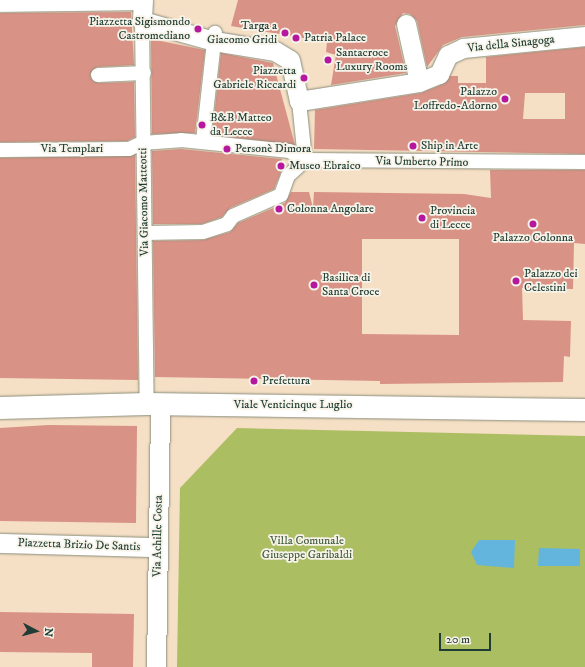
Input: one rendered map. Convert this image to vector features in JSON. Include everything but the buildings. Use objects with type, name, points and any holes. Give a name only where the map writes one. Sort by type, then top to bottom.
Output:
[{"type":"street","points":[[0,5],[36,2],[143,8],[215,37],[275,51],[290,60],[299,101],[305,160],[288,176],[281,195],[233,216],[227,224],[203,232],[145,233]]},
{"type":"street","name":"Via Giacomo Matteotti","points":[[143,8],[144,73],[142,143],[154,404]]},
{"type":"street","points":[[406,24],[418,82]]},
{"type":"street","name":"Via della Sinagoga","points":[[299,101],[333,97],[418,82],[439,74],[448,55],[463,48],[585,36]]},
{"type":"street","points":[[203,141],[215,37]]},
{"type":"street","points":[[98,74],[144,73]]},
{"type":"street","name":"Via Umberto Primo","points":[[142,143],[203,141],[289,151],[305,160],[585,162]]},
{"type":"street","name":"Via Templari","points":[[0,150],[129,149],[142,143]]},
{"type":"street","name":"Viale Venticinque Luglio","points":[[0,408],[154,404],[585,410]]},
{"type":"street","name":"Via Achille Costa","points":[[154,404],[158,547],[156,667]]},
{"type":"street","name":"Piazzetta Brizio De Santis","points":[[0,543],[158,547]]},
{"type":"green space","name":"Villa Comunale Giuseppe Garibaldi","points":[[237,428],[585,436],[585,667],[177,667],[180,488]]},
{"type":"water","points":[[479,540],[515,540],[514,568],[477,565],[471,552]]},
{"type":"water","points":[[539,548],[580,549],[580,566],[538,566]]},
{"type":"place","name":"Piazzetta Sigismondo Castromediano","points":[[198,29]]},
{"type":"place","name":"Targa a Giacomo Gridi","points":[[285,33]]},
{"type":"place","name":"Patria Palace","points":[[296,38]]},
{"type":"place","name":"Santacroce Luxury Rooms","points":[[328,60]]},
{"type":"place","name":"Piazzetta Gabriele Riccardi","points":[[304,78]]},
{"type":"place","name":"Palazzo Loffredo-Adorno","points":[[505,99]]},
{"type":"place","name":"B&B Matteo da Lecce","points":[[202,125]]},
{"type":"place","name":"Ship in Arte","points":[[413,146]]},
{"type":"place","name":"Personè Dimora","points":[[227,149]]},
{"type":"place","name":"Museo Ebraico","points":[[281,166]]},
{"type":"place","name":"Colonna Angolare","points":[[279,209]]},
{"type":"place","name":"Provincia di Lecce","points":[[422,218]]},
{"type":"place","name":"Palazzo Colonna","points":[[533,224]]},
{"type":"place","name":"Palazzo dei Celestini","points":[[516,281]]},
{"type":"place","name":"Basilica di Santa Croce","points":[[314,285]]},
{"type":"place","name":"Prefettura","points":[[254,381]]}]
